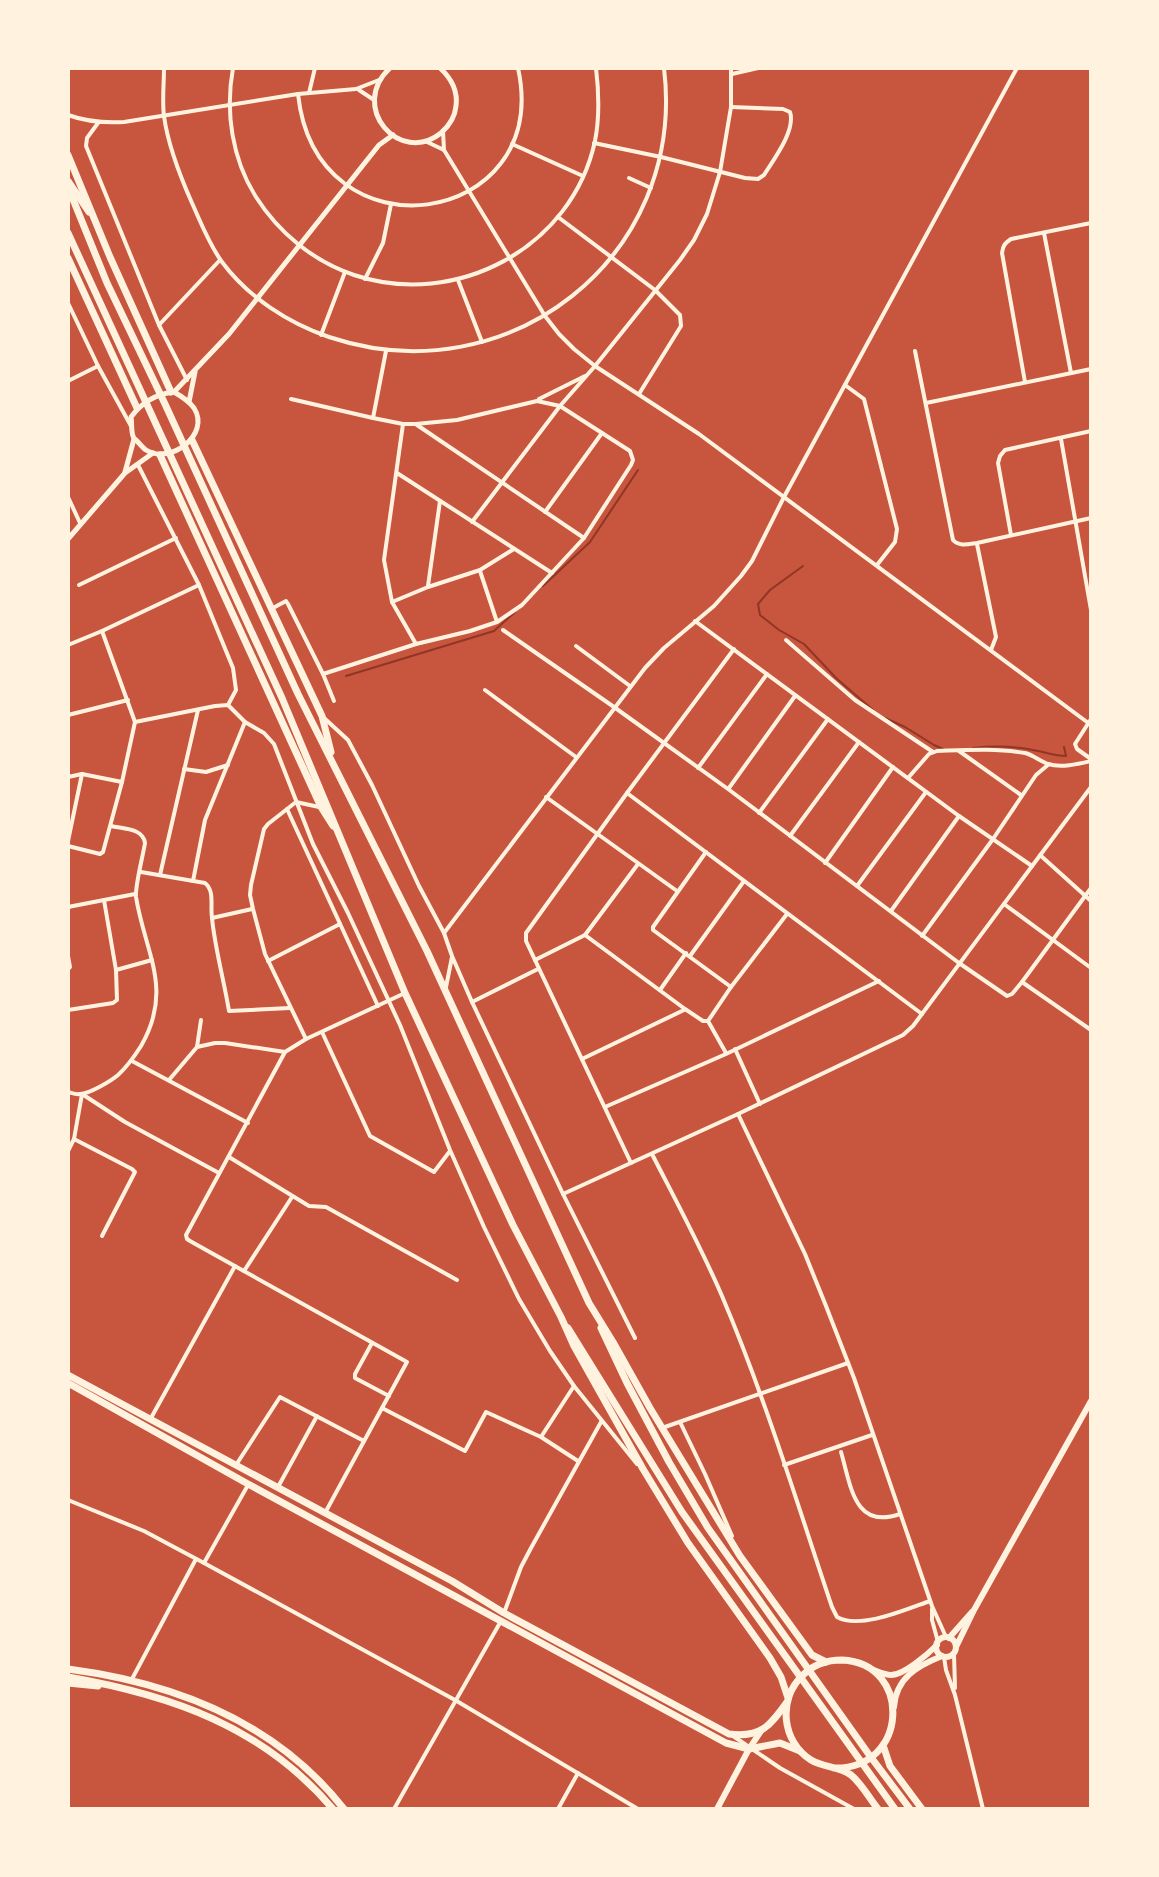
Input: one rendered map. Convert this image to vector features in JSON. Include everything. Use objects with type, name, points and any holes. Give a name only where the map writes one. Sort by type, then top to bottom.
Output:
[{"type":"main road","points":[[68,155],[172,392]]},
{"type":"main road","points":[[68,181],[96,224]]},
{"type":"main road","points":[[68,187],[107,283],[298,694],[396,886],[627,1383],[693,1504],[727,1556],[910,1809]]},
{"type":"main road","points":[[68,233],[282,698],[405,993],[513,1225],[574,1346],[643,1469],[688,1543],[770,1658],[786,1687],[787,1725],[800,1751]]},
{"type":"main road","points":[[68,258],[137,408]]},
{"type":"main road","points":[[192,440],[322,716],[333,762]]},
{"type":"main road","points":[[157,454],[321,807],[341,836]]},
{"type":"main road","points":[[589,1303],[740,1556],[812,1655],[826,1662]]},
{"type":"main road","points":[[561,1317],[717,1564],[895,1809]]},
{"type":"main road","points":[[68,1375],[452,1581],[502,1617],[726,1743],[749,1749],[780,1743],[800,1751],[818,1764],[847,1772],[878,1809]]},
{"type":"main road","points":[[68,1383],[248,1484],[729,1734],[761,1731]]},
{"type":"main road","points":[[834,1768],[862,1763],[875,1755],[892,1728],[896,1691],[901,1682],[922,1666],[955,1650],[974,1610],[1091,1401]]},
{"type":"main road","points":[[717,1809],[749,1749],[788,1700],[800,1677],[826,1662],[847,1661],[893,1675],[948,1638],[974,1610]]},
{"type":"main road","points":[[948,1638],[954,1641],[955,1650]]},
{"type":"main road","points":[[937,1643],[937,1651],[943,1657]]},
{"type":"main road","points":[[867,1668],[879,1677],[887,1689],[894,1710]]},
{"type":"main road","points":[[68,1669],[132,1679],[178,1693],[239,1720],[295,1759],[344,1809]]},
{"type":"main road","points":[[68,1680],[106,1684],[149,1694],[235,1729],[286,1763],[333,1809]]},
{"type":"main road","points":[[883,1745],[890,1766],[922,1809]]},
{"type":"street","points":[[164,68],[164,116],[175,160],[203,228],[220,259],[243,286],[288,319],[321,335],[386,351],[435,351],[506,334],[545,316],[575,294],[612,257],[639,215],[661,157],[666,111],[664,68]]},
{"type":"street","points":[[233,68],[229,105],[234,141],[249,183],[262,207],[300,246],[321,260],[365,279],[412,285],[443,283],[476,275],[510,259],[536,240],[558,217],[583,176],[594,143],[599,106],[596,68]]},
{"type":"street","points":[[309,94],[315,68]]},
{"type":"street","points":[[68,115],[99,123],[124,122],[298,94],[356,89],[390,68]]},
{"type":"street","points":[[382,74],[374,100],[374,109],[382,126],[400,139],[425,141],[443,131],[456,106],[454,87],[440,68]]},
{"type":"street","points":[[450,68],[450,78]]},
{"type":"street","points":[[298,94],[302,121],[313,146],[328,168],[347,187],[391,204],[440,202],[480,184],[499,166],[512,144],[520,119],[522,94],[519,68]]},
{"type":"street","points":[[472,522],[560,406],[694,240],[707,214],[720,172],[731,107],[731,71],[758,68]]},
{"type":"street","points":[[444,933],[630,686],[664,648],[714,606],[752,561],[1017,68]]},
{"type":"street","points":[[356,89],[374,100]]},
{"type":"street","points":[[594,143],[752,179],[761,177],[779,150],[792,121],[790,112],[731,107]]},
{"type":"street","points":[[99,123],[87,138],[86,146],[159,325],[187,380]]},
{"type":"street","points":[[379,145],[382,126]]},
{"type":"street","points":[[443,131],[444,150],[545,316],[567,341],[595,366],[699,434],[1090,722],[1075,746],[1091,760]]},
{"type":"street","points":[[172,392],[189,402],[196,411],[194,437],[168,454],[145,450],[132,436],[131,417],[140,404],[172,392],[187,380],[258,298],[379,145],[393,135]]},
{"type":"street","points":[[425,141],[444,150]]},
{"type":"street","points":[[512,144],[583,176]]},
{"type":"street","points":[[629,178],[651,188]]},
{"type":"street","points":[[365,279],[383,243],[391,204]]},
{"type":"street","points":[[558,217],[655,290],[680,315],[681,326],[639,394]]},
{"type":"street","points":[[1025,382],[1002,253],[1005,243],[1011,239],[1091,223]]},
{"type":"street","points":[[1044,233],[1071,373]]},
{"type":"street","points":[[159,325],[220,259]]},
{"type":"street","points":[[321,335],[345,272]]},
{"type":"street","points":[[458,280],[482,342]]},
{"type":"street","points":[[68,303],[132,428]]},
{"type":"street","points":[[373,418],[386,351]]},
{"type":"street","points":[[915,351],[956,544],[977,543],[1091,518]]},
{"type":"street","points":[[68,381],[98,366]]},
{"type":"street","points":[[926,403],[1091,369]]},
{"type":"street","points":[[189,402],[195,371]]},
{"type":"street","points":[[291,399],[403,424],[416,424],[457,420],[537,401],[586,376]]},
{"type":"street","points":[[845,385],[864,399],[897,529],[895,542],[877,565]]},
{"type":"street","points":[[323,674],[497,622],[522,605],[584,538],[631,465],[630,451],[560,406],[537,401]]},
{"type":"street","points":[[403,424],[384,560],[392,602],[416,644]]},
{"type":"street","points":[[416,424],[584,538]]},
{"type":"street","points":[[1011,535],[998,463],[1000,456],[1005,450],[1091,431]]},
{"type":"street","points":[[545,512],[603,432]]},
{"type":"street","points":[[1061,437],[1091,610]]},
{"type":"street","points":[[125,473],[135,438]]},
{"type":"street","points":[[68,539],[125,473],[157,454]]},
{"type":"street","points":[[138,465],[199,585],[233,668],[236,690],[228,705]]},
{"type":"street","points":[[397,473],[552,573]]},
{"type":"street","points":[[68,497],[81,524]]},
{"type":"street","points":[[428,587],[440,501]]},
{"type":"street","points":[[79,585],[176,538]]},
{"type":"street","points":[[977,543],[996,637],[991,650]]},
{"type":"street","points":[[392,602],[480,570],[514,549]]},
{"type":"street","points":[[480,570],[497,622]]},
{"type":"street","points":[[68,645],[199,585]]},
{"type":"street","points":[[271,609],[286,601],[334,701]]},
{"type":"street","points":[[695,621],[959,816],[1032,866]]},
{"type":"street","points":[[503,630],[728,789],[922,936],[1007,996],[1022,982],[1091,888]]},
{"type":"street","points":[[82,774],[68,843],[100,854],[111,826],[135,722],[102,631]]},
{"type":"street","points":[[786,640],[855,700],[933,752]]},
{"type":"street","points":[[576,646],[630,686]]},
{"type":"street","points":[[631,1163],[526,941],[526,933],[734,649]]},
{"type":"street","points":[[698,768],[767,674]]},
{"type":"street","points":[[485,690],[576,757]]},
{"type":"street","points":[[728,789],[795,696]]},
{"type":"street","points":[[68,715],[128,700]]},
{"type":"street","points":[[135,722],[228,705],[274,744],[313,844],[400,1025],[450,1150],[519,1299],[574,1386],[643,1469]]},
{"type":"street","points":[[160,875],[198,710]]},
{"type":"street","points":[[322,716],[348,740],[444,933],[472,1002],[635,1338]]},
{"type":"street","points":[[759,813],[828,719]]},
{"type":"street","points":[[193,881],[205,820],[245,722]]},
{"type":"street","points":[[790,836],[859,742]]},
{"type":"street","points":[[908,778],[933,752],[987,749],[1029,753],[1049,764],[1071,765],[1091,760]]},
{"type":"street","points":[[959,751],[1021,795]]},
{"type":"street","points":[[922,936],[1021,795],[1049,764]]},
{"type":"street","points":[[184,769],[206,772],[228,765]]},
{"type":"street","points":[[825,863],[893,767]]},
{"type":"street","points":[[68,777],[82,774],[122,782]]},
{"type":"street","points":[[563,1194],[903,1035],[922,1014],[1091,787]]},
{"type":"street","points":[[857,886],[926,792]]},
{"type":"street","points":[[627,793],[922,1014]]},
{"type":"street","points":[[546,797],[678,891]]},
{"type":"street","points":[[306,1039],[268,961],[250,895],[264,829],[268,824],[296,802],[321,807]]},
{"type":"street","points":[[287,809],[378,1006]]},
{"type":"street","points":[[891,912],[959,816]]},
{"type":"street","points":[[82,1094],[113,1079],[132,1061],[147,1035],[157,999],[153,960],[135,894],[144,837],[140,833],[111,826]]},
{"type":"street","points":[[706,852],[653,930],[731,987]]},
{"type":"street","points":[[1040,855],[1091,901]]},
{"type":"street","points":[[535,960],[585,935],[638,864]]},
{"type":"street","points":[[140,872],[209,885],[229,1011],[290,1008]]},
{"type":"street","points":[[660,990],[744,881]]},
{"type":"street","points":[[68,907],[135,894]]},
{"type":"street","points":[[68,1010],[116,1002],[118,997],[104,900]]},
{"type":"street","points":[[1004,904],[1091,968]]},
{"type":"street","points":[[212,918],[253,909]]},
{"type":"street","points":[[708,1021],[787,914]]},
{"type":"street","points":[[268,961],[340,924]]},
{"type":"street","points":[[585,935],[685,1009],[708,1021]]},
{"type":"street","points":[[68,956],[68,969]]},
{"type":"street","points":[[445,990],[452,956]]},
{"type":"street","points":[[116,970],[153,960]]},
{"type":"street","points":[[472,1002],[539,968]]},
{"type":"street","points":[[605,1107],[726,1054],[879,981]]},
{"type":"street","points":[[1022,982],[1091,1030]]},
{"type":"street","points":[[325,1513],[407,1362],[187,1239],[186,1235],[285,1052],[306,1039],[405,993]]},
{"type":"street","points":[[582,1059],[685,1009]]},
{"type":"street","points":[[169,1080],[197,1047],[201,1020]]},
{"type":"street","points":[[708,1021],[726,1054]]},
{"type":"street","points":[[322,1032],[370,1136],[434,1172],[450,1150]]},
{"type":"street","points":[[197,1047],[225,1043],[285,1052]]},
{"type":"street","points":[[735,1049],[760,1104]]},
{"type":"street","points":[[132,1061],[248,1123]]},
{"type":"street","points":[[68,1092],[82,1094],[125,1122],[219,1173]]},
{"type":"street","points":[[68,1151],[74,1139],[82,1094]]},
{"type":"street","points":[[738,1114],[805,1254],[848,1363],[931,1604],[948,1638]]},
{"type":"street","points":[[74,1139],[135,1172],[102,1236]]},
{"type":"street","points":[[652,1154],[723,1299],[837,1617],[850,1621],[869,1619],[931,1604]]},
{"type":"street","points":[[229,1157],[292,1197],[309,1206],[326,1207],[457,1280]]},
{"type":"street","points":[[244,1271],[292,1197]]},
{"type":"street","points":[[151,1418],[235,1266]]},
{"type":"street","points":[[372,1343],[355,1378],[389,1396]]},
{"type":"street","points":[[662,1428],[848,1363]]},
{"type":"street","points":[[541,1437],[574,1386]]},
{"type":"street","points":[[236,1465],[279,1397],[364,1441]]},
{"type":"street","points":[[382,1408],[465,1451],[486,1412],[541,1437],[578,1461]]},
{"type":"street","points":[[278,1487],[318,1416]]},
{"type":"street","points":[[1083,1417],[1091,1421]]},
{"type":"street","points":[[394,1809],[502,1617],[521,1567],[601,1421]]},
{"type":"street","points":[[680,1422],[740,1556]]},
{"type":"street","points":[[784,1465],[873,1435]]},
{"type":"street","points":[[841,1452],[855,1500],[866,1514],[879,1519],[900,1514]]},
{"type":"street","points":[[204,1563],[248,1484]]},
{"type":"street","points":[[68,1500],[144,1531],[204,1563],[455,1700],[638,1809]]},
{"type":"street","points":[[132,1679],[196,1559]]},
{"type":"street","points":[[931,1604],[937,1643]]},
{"type":"street","points":[[955,1650],[955,1695]]},
{"type":"street","points":[[943,1657],[983,1809]]},
{"type":"street","points":[[729,1734],[780,1768],[854,1809]]},
{"type":"street","points":[[558,1809],[578,1773]]},
{"type":"waterway","points":[[543,586],[590,542],[638,470]]},
{"type":"waterway","points":[[803,566],[770,590],[758,604],[760,615],[804,644],[836,678],[873,710]]},
{"type":"waterway","points":[[346,676],[494,631],[515,612]]},
{"type":"waterway","points":[[885,718],[943,749]]},
{"type":"waterway","points":[[973,748],[1018,748],[1066,756],[1064,747]]}]
